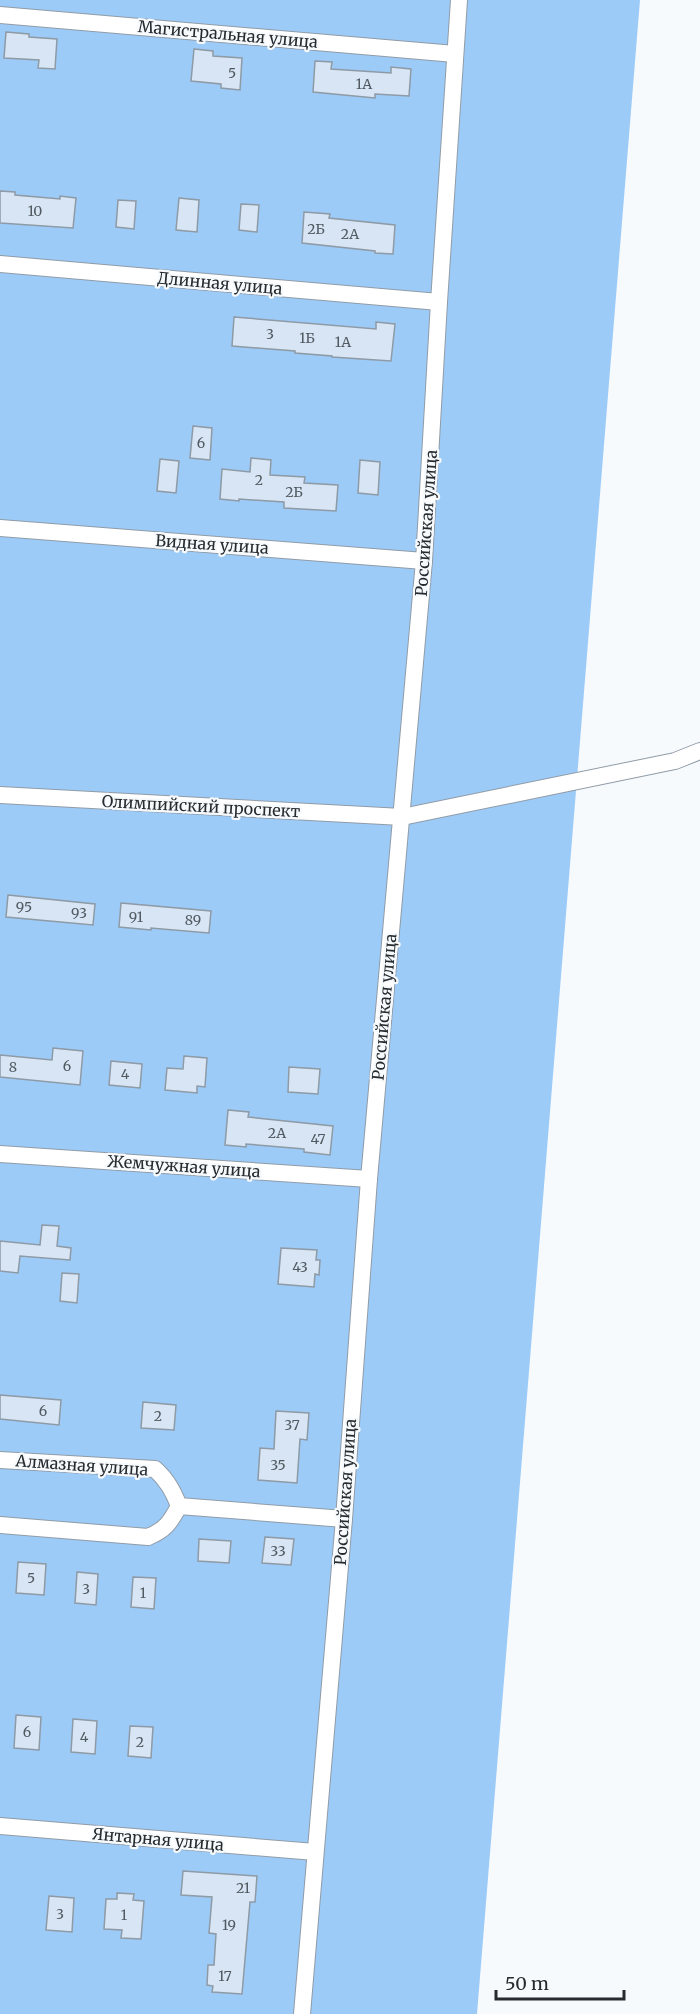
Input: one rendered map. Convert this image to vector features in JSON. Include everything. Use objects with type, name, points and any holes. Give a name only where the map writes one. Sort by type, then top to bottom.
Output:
[{"type":"street","name":"Российская улица","points":[[302,2014],[344,1519],[369,1179],[424,561],[459,0]]},
{"type":"street","name":"Магистральная улица","points":[[0,15],[455,54]]},
{"type":"street","name":"Длинная улица","points":[[0,264],[439,302]]},
{"type":"street","name":"Видная улица","points":[[0,528],[424,561]]},
{"type":"street","name":"Олимпийский проспект","points":[[0,795],[402,817],[675,761],[700,751]]},
{"type":"street","name":"Жемчужная улица","points":[[0,1154],[369,1179]]},
{"type":"street","name":"Алмазная улица","points":[[0,1460],[155,1469],[166,1479],[179,1506]]},
{"type":"street","points":[[0,1525],[148,1537],[161,1532],[179,1506],[344,1519]]},
{"type":"street","name":"Янтарная улица","points":[[0,1826],[315,1852]]},
{"type":"shaded area","points":[[0,0],[640,0],[477,2014],[0,2014]]},
{"type":"building","points":[[6,32],[29,34],[29,37],[57,39],[55,69],[38,68],[39,60],[4,58]]},
{"type":"building","points":[[194,49],[213,51],[213,56],[242,58],[240,90],[221,88],[221,84],[191,81]]},
{"type":"building","points":[[315,61],[332,62],[331,69],[391,73],[391,67],[411,69],[409,96],[375,94],[375,98],[313,92]]},
{"type":"building","points":[[0,191],[15,192],[15,195],[76,198],[73,228],[0,223]]},
{"type":"building","points":[[179,198],[199,200],[197,232],[176,230]]},
{"type":"building","points":[[118,200],[136,201],[134,229],[116,227]]},
{"type":"building","points":[[241,204],[259,205],[257,232],[239,230]]},
{"type":"building","points":[[304,212],[330,214],[329,218],[395,225],[393,254],[302,243]]},
{"type":"building","points":[[234,317],[376,329],[376,322],[395,324],[391,361],[232,346]]},
{"type":"building","points":[[193,426],[212,428],[210,460],[190,458]]},
{"type":"building","points":[[251,458],[271,460],[270,475],[305,477],[304,483],[338,485],[336,511],[284,508],[284,502],[220,499],[222,469],[250,472]]},
{"type":"building","points":[[160,459],[179,461],[176,493],[157,491]]},
{"type":"building","points":[[360,460],[380,462],[378,495],[358,493]]},
{"type":"building","points":[[8,895],[95,904],[93,925],[6,917]]},
{"type":"building","points":[[121,903],[211,911],[209,933],[119,927]]},
{"type":"building","points":[[53,1048],[83,1051],[80,1085],[0,1077],[0,1055],[52,1060]]},
{"type":"building","points":[[184,1056],[207,1058],[205,1087],[197,1086],[197,1093],[165,1090],[167,1068],[183,1069]]},
{"type":"building","points":[[111,1061],[142,1064],[140,1088],[109,1085]]},
{"type":"building","points":[[289,1067],[320,1069],[318,1094],[288,1092]]},
{"type":"building","points":[[228,1110],[249,1112],[248,1117],[333,1126],[330,1155],[304,1152],[304,1149],[246,1144],[246,1147],[225,1145]]},
{"type":"building","points":[[42,1225],[59,1226],[57,1246],[71,1248],[70,1260],[20,1256],[18,1273],[0,1271],[0,1241],[40,1245]]},
{"type":"building","points":[[281,1248],[317,1250],[316,1260],[320,1260],[319,1275],[315,1274],[314,1287],[278,1284]]},
{"type":"building","points":[[62,1273],[79,1274],[77,1303],[60,1301]]},
{"type":"building","points":[[0,1395],[61,1400],[59,1425],[0,1419]]},
{"type":"building","points":[[143,1402],[176,1405],[174,1430],[141,1428]]},
{"type":"building","points":[[276,1411],[309,1413],[307,1440],[300,1439],[297,1483],[258,1480],[260,1448],[274,1449]]},
{"type":"building","points":[[265,1537],[294,1539],[291,1565],[262,1563]]},
{"type":"building","points":[[199,1539],[231,1541],[229,1563],[198,1561]]},
{"type":"building","points":[[18,1562],[46,1564],[44,1595],[16,1593]]},
{"type":"building","points":[[77,1572],[98,1574],[96,1605],[75,1603]]},
{"type":"building","points":[[133,1577],[156,1578],[154,1609],[131,1607]]},
{"type":"building","points":[[16,1715],[41,1717],[39,1750],[14,1748]]},
{"type":"building","points":[[73,1719],[97,1721],[95,1754],[71,1752]]},
{"type":"building","points":[[130,1726],[153,1727],[151,1758],[128,1756]]},
{"type":"building","points":[[183,1871],[257,1876],[255,1902],[250,1902],[242,1994],[212,1992],[213,1986],[207,1985],[208,1965],[214,1965],[216,1934],[209,1933],[212,1897],[181,1895]]},
{"type":"building","points":[[117,1893],[134,1894],[133,1900],[144,1901],[141,1939],[121,1938],[122,1930],[104,1929],[106,1899],[117,1899]]},
{"type":"building","points":[[49,1896],[74,1898],[72,1932],[46,1930]]}]
